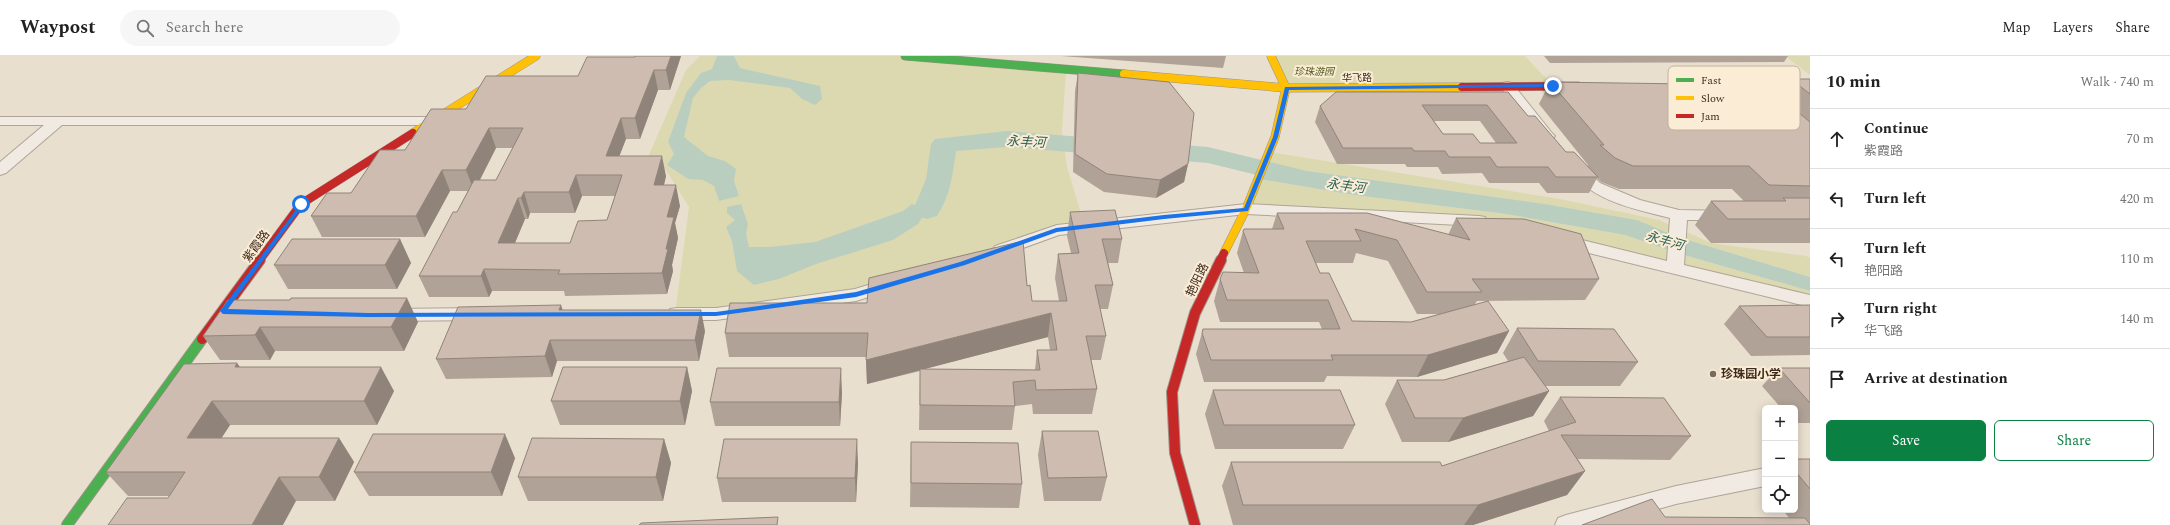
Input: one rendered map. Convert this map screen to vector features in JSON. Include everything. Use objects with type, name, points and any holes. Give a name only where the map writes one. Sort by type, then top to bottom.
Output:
[{"type":"street","name":"紫霞路","points":[[67,525],[301,204],[536,56]]},
{"type":"street","name":"华飞路","points":[[905,56],[1286,88],[1584,86]]},
{"type":"street","points":[[1271,56],[1286,88]]},
{"type":"street","points":[[1507,86],[1561,152],[1594,186],[1635,204],[1679,215],[1741,215]]},
{"type":"street","name":"艳阳路","points":[[1195,525],[1175,453],[1172,392],[1195,313],[1246,209],[1275,137],[1286,88]]},
{"type":"street","points":[[0,121],[435,121]]},
{"type":"street","points":[[0,170],[58,121]]},
{"type":"street","points":[[984,256],[1056,230],[1246,209],[1488,221],[1495,223]]},
{"type":"street","points":[[1676,253],[1679,215]]},
{"type":"street","points":[[1548,237],[1676,253],[1810,301]]},
{"type":"street","points":[[659,314],[716,314],[856,295],[909,279]]},
{"type":"street","points":[[223,311],[246,312]]},
{"type":"street","points":[[375,315],[498,314]]},
{"type":"street","points":[[1566,525],[1676,495],[1762,478]]},
{"type":"green space","points":[[700,56],[912,56],[1066,70],[1062,131],[1067,167],[1085,227],[856,295],[675,314],[689,207],[664,167],[648,157],[686,70]]},
{"type":"green space","name":"珍珠游园","points":[[1271,56],[1525,56],[1553,86],[1286,88]]},
{"type":"green space","points":[[1785,56],[1810,56],[1810,75]]},
{"type":"green space","points":[[1270,152],[1560,199],[1659,220],[1711,243],[1806,256],[1810,258],[1810,277],[1678,237],[1637,220],[1545,204],[1264,165]]},
{"type":"green space","points":[[1259,179],[1354,195],[1506,214],[1625,235],[1677,253],[1810,291],[1810,301],[1488,221],[1246,209]]},
{"type":"water","points":[[717,56],[734,56],[740,68],[820,86],[822,99],[815,105],[802,99],[790,88],[729,80],[710,81],[701,88],[693,98],[684,137],[708,156],[725,161],[736,169],[734,181],[739,196],[719,201],[714,186],[703,180],[688,179],[667,165],[674,154],[668,142],[686,93],[701,73],[712,69]]},
{"type":"water","points":[[1264,165],[1545,204],[1637,220],[1678,237],[1810,277],[1810,291],[1677,253],[1625,235],[1506,214],[1354,195],[1259,179]]},
{"type":"water","points":[[741,204],[748,224],[746,234],[749,247],[769,247],[815,242],[903,211],[912,204],[927,210],[918,224],[893,240],[816,264],[779,279],[754,285],[737,271],[732,241],[726,227],[735,220],[727,213],[727,207]]},
{"type":"building","points":[[671,56],[666,70],[654,70],[635,118],[621,118],[606,156],[662,156],[654,185],[676,185],[667,217],[674,217],[662,273],[558,274],[560,270],[484,269],[481,276],[419,276],[453,212],[457,212],[474,180],[496,180],[523,128],[489,128],[466,170],[442,170],[416,216],[311,216],[327,193],[351,193],[380,150],[405,150],[431,109],[466,109],[486,76],[578,76],[587,57]],"holes":[[[576,175],[622,175],[607,220],[578,221],[570,243],[498,243],[518,198],[521,198],[524,192],[569,192]]]},
{"type":"building","points":[[1078,73],[1169,82],[1194,113],[1188,164],[1160,180],[1107,174],[1075,154]]},
{"type":"building","points":[[1800,79],[1810,79],[1810,94],[1800,86]]},
{"type":"building","points":[[1550,82],[1668,84],[1668,130],[1800,130],[1800,114],[1810,122],[1810,186],[1769,185],[1749,166],[1633,166],[1615,158],[1600,145],[1604,145]]},
{"type":"building","points":[[1336,92],[1508,92],[1528,116],[1535,116],[1566,152],[1574,152],[1598,177],[1556,177],[1548,167],[1497,167],[1490,157],[1449,157],[1445,151],[1414,151],[1412,148],[1343,148],[1320,106]],"holes":[[[1422,105],[1487,105],[1517,143],[1480,143],[1473,134],[1443,134]]]},
{"type":"building","points":[[1783,198],[1810,198],[1810,219],[1728,219],[1711,201],[1786,201]]},
{"type":"building","points":[[1115,210],[1122,239],[1102,239],[1113,285],[1095,285],[1106,336],[1086,336],[1097,389],[1036,390],[1035,380],[1013,382],[1015,406],[920,405],[920,369],[1040,370],[1037,350],[1057,350],[1051,313],[866,360],[868,333],[725,333],[730,303],[867,303],[869,278],[1023,241],[1027,286],[1030,285],[1032,301],[1067,301],[1058,254],[1079,253],[1070,212]]},
{"type":"building","points":[[1277,213],[1367,213],[1470,240],[1456,218],[1524,219],[1581,234],[1599,279],[1472,279],[1482,292],[1427,292],[1397,240],[1355,229],[1361,241],[1306,241],[1320,273],[1329,273],[1352,321],[1411,322],[1488,301],[1509,331],[1428,355],[1331,355],[1333,360],[1211,360],[1202,333],[1203,329],[1340,329],[1328,300],[1227,300],[1220,279],[1223,272],[1259,273],[1243,231],[1244,229],[1284,229]]},
{"type":"building","points":[[292,239],[400,239],[385,265],[274,265]]},
{"type":"building","points":[[291,298],[407,298],[391,327],[260,327],[255,335],[203,336],[228,300],[290,300]]},
{"type":"building","points":[[561,305],[559,310],[701,310],[695,340],[550,340],[545,356],[436,359],[458,307]]},
{"type":"building","points":[[1810,305],[1810,337],[1767,337],[1739,306]]},
{"type":"building","points":[[1517,328],[1614,329],[1638,362],[1538,361]]},
{"type":"building","points":[[1524,357],[1549,391],[1463,418],[1415,418],[1397,380],[1444,380]]},
{"type":"building","points":[[237,363],[235,367],[381,367],[364,401],[212,401],[187,438],[339,438],[319,477],[279,477],[252,525],[108,525],[127,498],[168,498],[185,472],[106,472],[184,364]]},
{"type":"building","points":[[563,367],[687,367],[680,401],[551,401]]},
{"type":"building","points":[[717,368],[841,368],[839,402],[710,402]]},
{"type":"building","points":[[1779,368],[1810,368],[1810,403]]},
{"type":"building","points":[[1213,390],[1340,390],[1355,425],[1224,425]]},
{"type":"building","points":[[1560,397],[1664,398],[1691,436],[1561,435],[1585,471],[1478,505],[1243,505],[1231,462],[1440,462],[1442,466],[1576,422]]},
{"type":"building","points":[[1042,431],[1098,431],[1107,477],[1048,478]]},
{"type":"building","points":[[373,434],[505,434],[491,472],[354,472]]},
{"type":"building","points":[[532,438],[664,439],[656,477],[518,477]]},
{"type":"building","points":[[724,439],[857,439],[855,478],[717,478]]},
{"type":"building","points":[[911,442],[1018,443],[1022,484],[911,483]]},
{"type":"building","points":[[1798,459],[1810,459],[1810,489],[1798,475]]},
{"type":"building","points":[[1652,499],[1665,517],[1805,518],[1810,525],[1582,525]]},
{"type":"building","points":[[778,517],[777,525],[639,525],[641,523]]},
{"type":"waterway","name":"永丰河","points":[[927,210],[939,179],[944,144],[1007,139],[1208,155],[1294,176]]},
{"type":"traffic: fast","points":[[905,56],[1124,74]]},
{"type":"traffic: fast","points":[[1800,84],[1810,84]]},
{"type":"traffic: fast","points":[[67,525],[202,339]]},
{"type":"traffic: slow","points":[[413,133],[536,56]]},
{"type":"traffic: slow","points":[[1224,253],[1246,209],[1275,137],[1286,88],[1271,56]]},
{"type":"traffic: slow","points":[[1124,74],[1286,88],[1462,87]]},
{"type":"traffic: jam","points":[[1462,87],[1578,86]]},
{"type":"traffic: jam","points":[[202,339],[301,204],[413,133]]},
{"type":"traffic: jam","points":[[1195,525],[1175,453],[1172,392],[1195,313],[1224,253]]},
{"type":"place","name":"珍珠园小学","points":[[1713,374]]},
{"type":"route","points":[[301,204],[223,311],[368,315],[716,314],[856,295],[963,264],[1056,230],[1246,209],[1275,137],[1286,88],[1553,86]]}]
